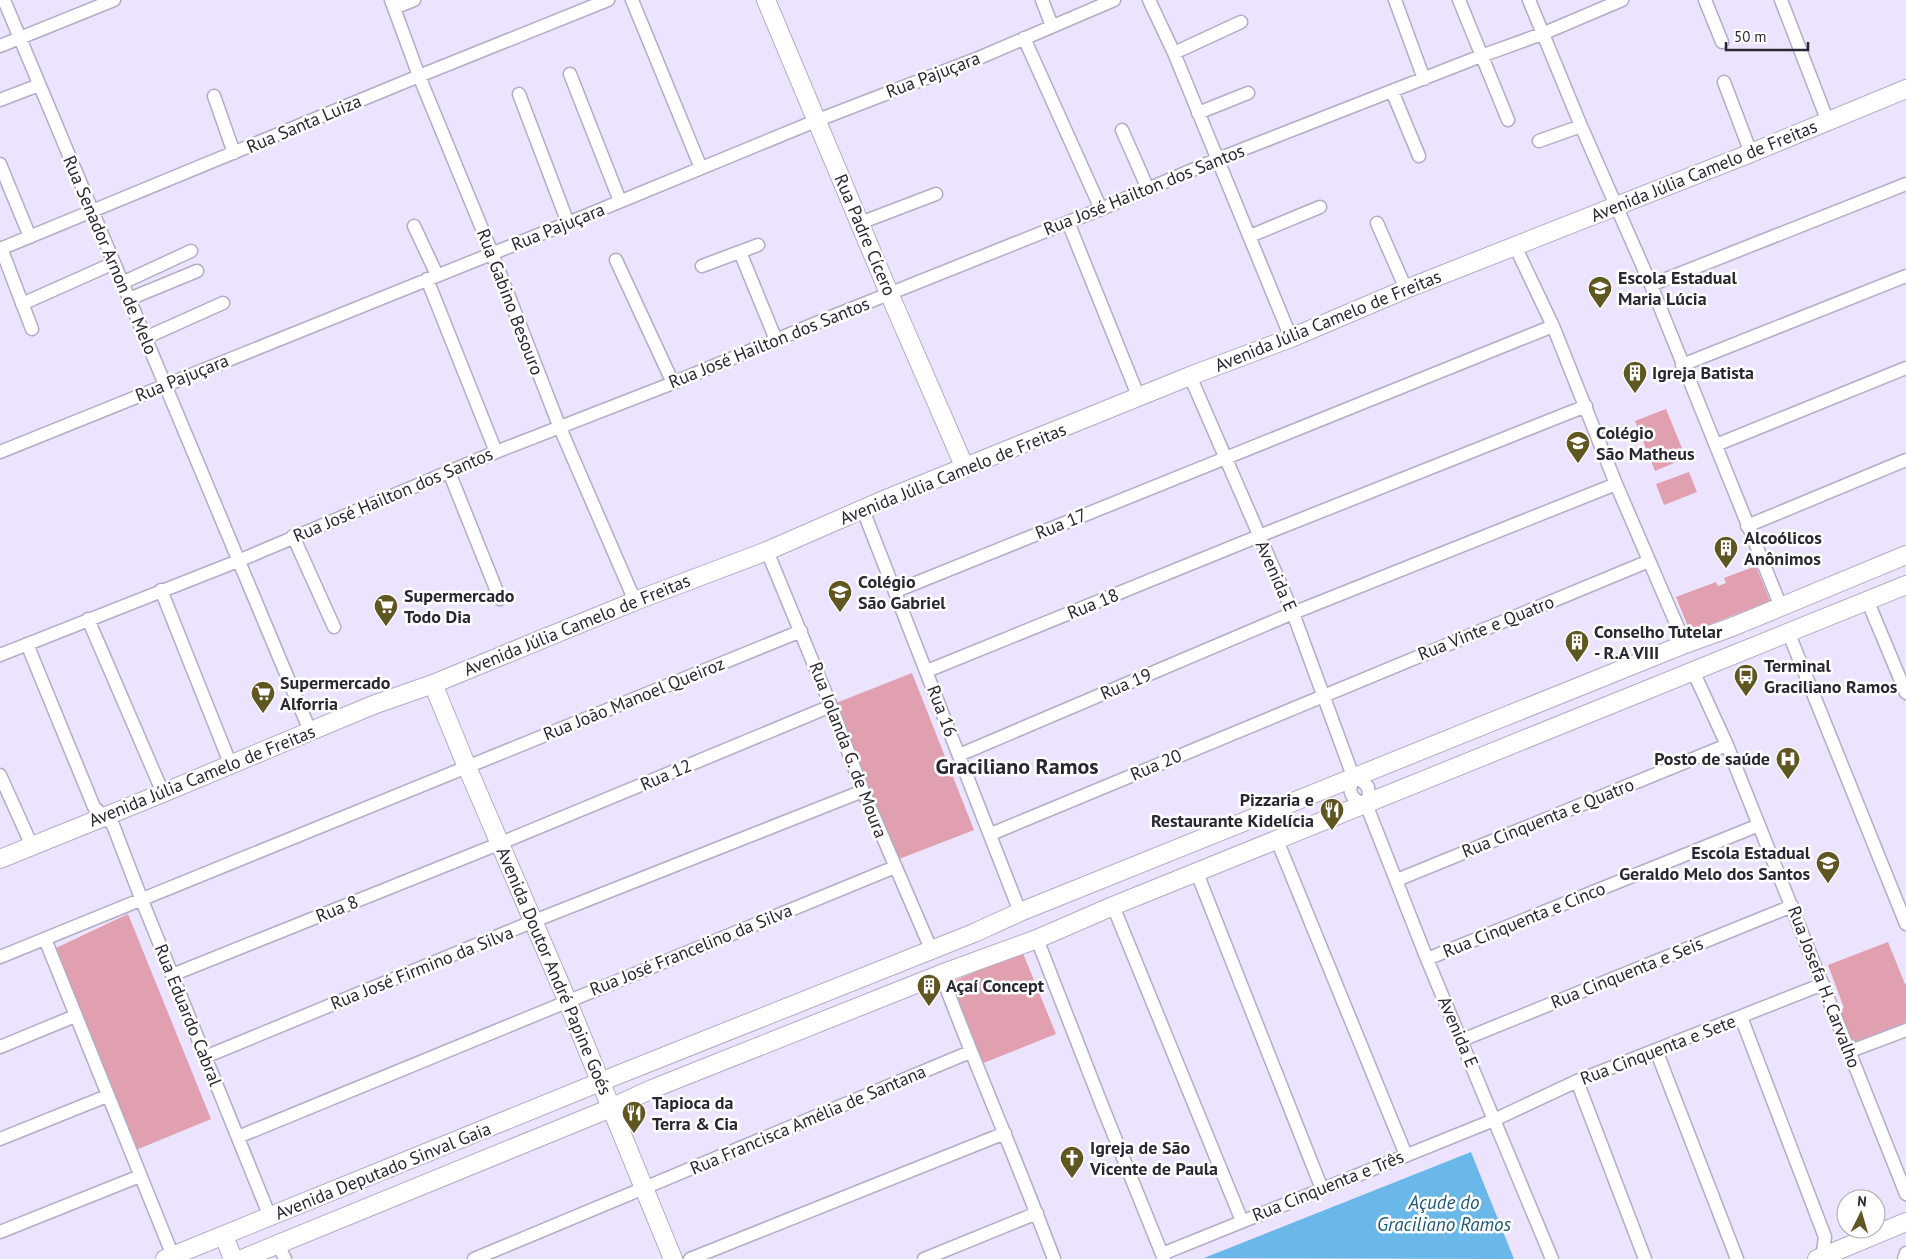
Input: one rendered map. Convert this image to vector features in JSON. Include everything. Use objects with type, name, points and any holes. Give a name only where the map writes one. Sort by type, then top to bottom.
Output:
[{"type":"street","name":"Rua Senador Arnon de Melo","points":[[4,0],[310,731]]},
{"type":"street","points":[[0,46],[114,0]]},
{"type":"street","points":[[392,4],[414,0]]},
{"type":"street","name":"Rua Santa Luiza","points":[[1,248],[608,0]]},
{"type":"street","points":[[632,0],[701,168]]},
{"type":"street","name":"Rua Padre Cícero","points":[[766,0],[965,468]]},
{"type":"street","points":[[1042,0],[1052,26]]},
{"type":"street","name":"Rua Pajuçara","points":[[0,452],[818,120],[949,69],[1114,0]]},
{"type":"street","points":[[1149,0],[1174,53],[1291,338]]},
{"type":"street","points":[[1394,0],[1424,79]]},
{"type":"street","points":[[1459,0],[1508,120]]},
{"type":"street","points":[[1529,0],[1580,126],[1651,285],[1781,607]]},
{"type":"street","name":"Rua José Hailton dos Santos","points":[[0,655],[238,561],[496,452],[673,383],[889,293],[1101,209],[1218,159],[1542,34],[1622,0]]},
{"type":"street","points":[[1705,0],[1722,42]]},
{"type":"street","points":[[1781,0],[1828,122]]},
{"type":"street","name":"Rua Gabino Besouro","points":[[392,4],[560,428],[635,602]]},
{"type":"street","points":[[1174,53],[1240,22]]},
{"type":"street","points":[[1024,38],[1101,209]]},
{"type":"street","points":[[570,74],[620,201]]},
{"type":"street","points":[[1724,82],[1751,153]]},
{"type":"street","points":[[0,100],[39,86]]},
{"type":"street","name":"Avenida Júlia Camelo de Freitas","points":[[0,859],[373,705],[433,684],[767,551],[1190,376],[1291,338],[1406,289],[1751,153],[1906,89]]},
{"type":"street","points":[[1392,91],[1419,156]]},
{"type":"street","points":[[1198,113],[1248,93]]},
{"type":"street","points":[[519,94],[568,223]]},
{"type":"street","points":[[214,96],[234,153]]},
{"type":"street","points":[[1539,140],[1580,126]]},
{"type":"street","points":[[1122,130],[1148,189]]},
{"type":"street","points":[[0,164],[30,236]]},
{"type":"street","points":[[1651,285],[1906,184]]},
{"type":"street","points":[[860,223],[936,194]]},
{"type":"street","points":[[1250,236],[1320,207]]},
{"type":"street","points":[[1068,222],[1139,398]]},
{"type":"street","points":[[1377,223],[1406,289]]},
{"type":"street","points":[[414,226],[496,452]]},
{"type":"street","points":[[702,266],[758,245]]},
{"type":"street","points":[[1515,246],[1553,326],[1616,484],[1685,644]]},
{"type":"street","points":[[1,248],[32,329]]},
{"type":"street","points":[[122,283],[191,251]]},
{"type":"street","points":[[740,252],[776,340]]},
{"type":"street","points":[[616,260],[673,383]]},
{"type":"street","points":[[22,304],[114,263]]},
{"type":"street","points":[[129,299],[197,271]]},
{"type":"street","points":[[1682,364],[1906,276]]},
{"type":"street","points":[[145,338],[223,303]]},
{"type":"street","name":"Rua 17","points":[[896,591],[1553,326]]},
{"type":"street","points":[[1716,445],[1906,368]]},
{"type":"street","name":"Avenida E","points":[[1190,376],[1293,613],[1354,779],[1361,780],[1368,787],[1369,796],[1366,804],[1427,959],[1552,1259]]},
{"type":"street","name":"Rua 18","points":[[927,671],[1586,406]]},
{"type":"street","points":[[1747,526],[1906,460]]},
{"type":"street","points":[[449,472],[500,599]]},
{"type":"street","name":"Rua 19","points":[[959,755],[1293,613],[1616,484]]},
{"type":"street","name":"Rua 16","points":[[863,510],[1020,912]]},
{"type":"street","points":[[294,536],[334,627]]},
{"type":"street","name":"Rua Iolanda G. de Moura","points":[[767,551],[801,631],[863,791],[931,950]]},
{"type":"street","name":"Avenida Deputado Sinval Gaia","points":[[169,1257],[974,933],[1020,912],[1685,644],[1732,627],[1906,555]]},
{"type":"street","name":"Rua Vinte e Quatro","points":[[1322,695],[1649,561]]},
{"type":"street","name":"Avenida Deputado Sinval Gaia","points":[[242,1259],[282,1252],[652,1089],[941,974],[1037,938],[1906,585]]},
{"type":"street","points":[[161,590],[230,763]]},
{"type":"street","points":[[1868,602],[1906,693]]},
{"type":"street","points":[[88,619],[163,793]]},
{"type":"street","points":[[1732,627],[1741,651]]},
{"type":"street","name":"Rua João Manoel Queiroz","points":[[0,957],[801,631]]},
{"type":"street","points":[[1789,634],[1906,924]]},
{"type":"street","name":"Rua Eduardo Cabral","points":[[27,644],[94,807],[113,824],[270,1217]]},
{"type":"street","name":"Rua Josefa H. Carvalho","points":[[1693,671],[1727,745],[1906,1194]]},
{"type":"street","name":"Avenida Doutor André Papine Goés","points":[[433,684],[568,1000],[673,1259]]},
{"type":"street","name":"Rua 20","points":[[991,834],[1322,695]]},
{"type":"street","name":"Rua 12","points":[[501,843],[831,706]]},
{"type":"street","name":"Rua Cinquenta e Quatro","points":[[1397,880],[1727,745]]},
{"type":"street","points":[[0,775],[32,846]]},
{"type":"street","name":"Rua José Firmino da Silva","points":[[205,1057],[534,921],[863,791]]},
{"type":"street","name":"Rua Cinquenta e Cinco","points":[[1427,959],[1759,825]]},
{"type":"street","points":[[1277,840],[1406,1155]]},
{"type":"street","name":"Rua 8","points":[[172,975],[501,843]]},
{"type":"street","name":"Rua José Francelino da Silva","points":[[238,1137],[895,867]]},
{"type":"street","points":[[1197,873],[1322,1189]]},
{"type":"street","points":[[1114,906],[1242,1221]]},
{"type":"street","name":"Rua Cinquenta e Seis","points":[[1462,1040],[1792,906]]},
{"type":"street","points":[[974,933],[983,959]]},
{"type":"street","points":[[1037,938],[1163,1256]]},
{"type":"street","points":[[45,939],[140,1176],[169,1257]]},
{"type":"street","points":[[941,974],[970,1052],[1005,1133],[1054,1259]]},
{"type":"street","name":"Rua Cinquenta e Sete","points":[[1494,1120],[1577,1081],[1823,984]]},
{"type":"street","points":[[0,1047],[75,1016]]},
{"type":"street","points":[[1740,1017],[1825,1237],[1820,1258]]},
{"type":"street","points":[[1848,1052],[1906,1030]]},
{"type":"street","points":[[1656,1050],[1737,1259]]},
{"type":"street","name":"Rua Francisca Amélia de Santana","points":[[474,1259],[970,1052]]},
{"type":"street","points":[[1577,1081],[1644,1259]]},
{"type":"street","points":[[0,1139],[108,1096]]},
{"type":"street","name":"Rua Cinquenta e Três","points":[[1163,1256],[1242,1221],[1494,1120]]},
{"type":"street","points":[[690,1259],[1005,1133]]},
{"type":"street","points":[[0,1232],[140,1176]]},
{"type":"street","points":[[924,1259],[1037,1213]]},
{"type":"street","points":[[1820,1258],[1906,1222]]},
{"type":"street","points":[[224,1236],[234,1259]]},
{"type":"street","points":[[1904,1259],[1906,1253]]},
{"type":"shaded area","points":[[1666,409],[1686,458],[1655,471],[1635,421]]},
{"type":"shaded area","points":[[1689,472],[1697,492],[1664,505],[1656,484]]},
{"type":"shaded area","points":[[1756,566],[1770,601],[1693,631],[1689,629],[1676,597],[1716,582],[1718,586],[1726,583],[1724,578]]},
{"type":"shaded area","points":[[912,673],[974,830],[894,861],[831,705]]},
{"type":"shaded area","points":[[128,914],[211,1119],[136,1150],[56,948]]},
{"type":"shaded area","points":[[1888,942],[1906,984],[1906,1022],[1849,1044],[1835,1012],[1844,1008],[1828,965]]},
{"type":"shaded area","points":[[1022,951],[1056,1034],[981,1064],[952,982]]},
{"type":"water","name":"Açude do Graciliano Ramos","points":[[1471,1152],[1514,1259],[1204,1258]]},
{"type":"place","name":"Escola Estadual Maria Lúcia","points":[[1600,309]]},
{"type":"place","name":"Igreja Batista","points":[[1635,394]]},
{"type":"place","name":"Colégio São Matheus","points":[[1578,464]]},
{"type":"place","name":"Alcoólicos Anônimos","points":[[1726,569]]},
{"type":"place","name":"Colégio São Gabriel","points":[[840,613]]},
{"type":"place","name":"Supermercado Todo Dia","points":[[386,627]]},
{"type":"place","name":"Conselho Tutelar - R.A VIII","points":[[1577,663]]},
{"type":"place","name":"Terminal Graciliano Ramos","points":[[1746,697]]},
{"type":"place","name":"Supermercado Alforria","points":[[263,714]]},
{"type":"place","name":"Posto de saúde","points":[[1788,780]]},
{"type":"place","name":"Pizzaria e Restaurante Kidelícia","points":[[1332,831]]},
{"type":"place","name":"Escola Estadual Geraldo Melo dos Santos","points":[[1828,884]]},
{"type":"place","name":"Açaí Concept","points":[[929,1007]]},
{"type":"place","name":"Tapioca da Terra & Cia","points":[[634,1134]]},
{"type":"place","name":"Igreja de São Vicente de Paula","points":[[1072,1179]]},
{"type":"district","name":"Graciliano Ramos","points":[[1017,766]]}]
